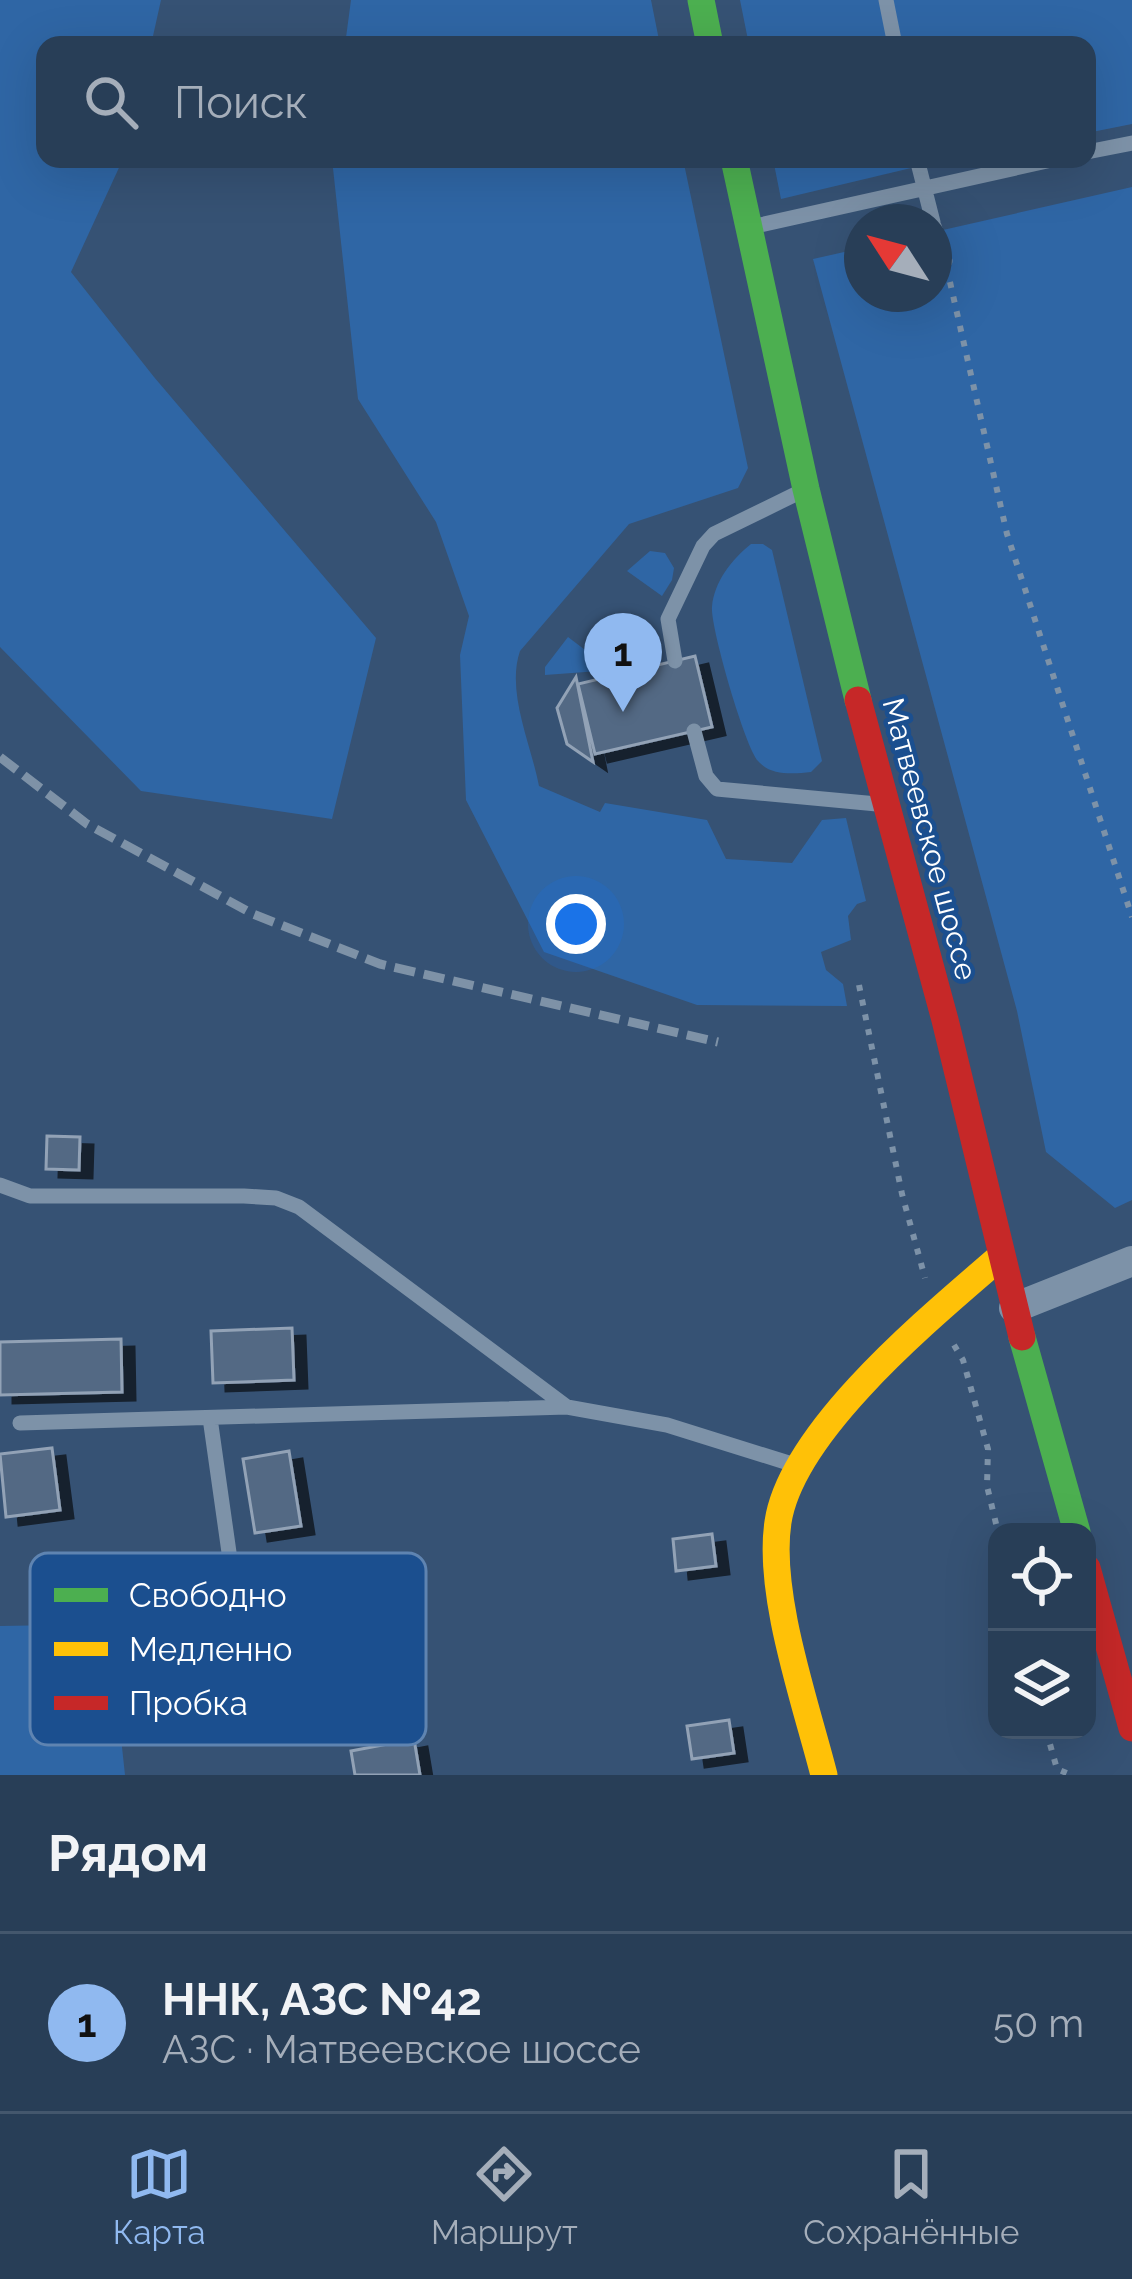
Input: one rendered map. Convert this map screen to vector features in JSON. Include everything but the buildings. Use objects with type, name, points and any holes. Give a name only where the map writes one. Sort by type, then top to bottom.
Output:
[{"type":"main road","points":[[701,0],[708,36]]},
{"type":"main road","name":"Матвеевское шоссе","points":[[736,168],[806,489],[884,805],[945,1020],[1000,1257],[1074,1523]]},
{"type":"main road","points":[[824,1775],[781,1584],[778,1522],[786,1488],[798,1466],[891,1352],[1000,1257]]},
{"type":"main road","points":[[1096,1600],[1132,1728]]},
{"type":"street","points":[[1014,1308],[1132,1262]]},
{"type":"lane","points":[[886,0],[893,36]]},
{"type":"lane","points":[[1096,150],[1132,143]]},
{"type":"lane","points":[[919,168],[927,204]]},
{"type":"lane","points":[[748,227],[1014,168]]},
{"type":"lane","points":[[675,661],[668,620],[703,545],[714,534],[806,489]]},
{"type":"lane","points":[[694,731],[706,776],[717,789],[884,805]]},
{"type":"lane","points":[[0,1185],[30,1196],[244,1196],[275,1198],[299,1207],[567,1407]]},
{"type":"lane","points":[[20,1423],[567,1407],[667,1425],[798,1466]]},
{"type":"lane","points":[[210,1418],[231,1553]]},
{"type":"path","points":[[952,292],[1007,534],[1132,917]]},
{"type":"path","points":[[859,985],[902,1194],[937,1312],[963,1360],[988,1449],[988,1486],[996,1523]]},
{"type":"path","points":[[1049,1739],[1057,1769],[1072,1775]]},
{"type":"shaded area","points":[[0,0],[161,0],[153,36],[36,36],[36,168],[119,168],[71,272],[376,638],[332,819],[141,791],[0,647]]},
{"type":"shaded area","points":[[351,0],[651,0],[658,36],[346,36]]},
{"type":"shaded area","points":[[740,0],[1132,0],[1132,124],[1096,131],[1096,36],[747,36]]},
{"type":"shaded area","points":[[333,168],[685,168],[748,468],[738,488],[629,524],[520,651],[518,701],[539,786],[600,812],[605,803],[707,820],[726,859],[792,863],[822,820],[846,818],[866,901],[848,916],[851,940],[821,952],[826,970],[843,984],[847,1006],[697,1005],[544,952],[466,800],[460,655],[469,616],[436,522],[358,399]]},
{"type":"shaded area","points":[[775,168],[911,168],[781,199]]},
{"type":"shaded area","points":[[1132,187],[1132,1200],[1115,1208],[1046,1152],[1017,1011],[813,259],[844,252],[844,312],[952,312],[952,228]]},
{"type":"shaded area","points":[[751,544],[772,550],[822,761],[811,772],[776,772],[758,761],[722,660],[713,598],[725,572]]},
{"type":"shaded area","points":[[650,551],[665,553],[674,568],[662,596],[627,571]]},
{"type":"shaded area","points":[[568,637],[605,665],[599,671],[545,675],[545,667]]},
{"type":"shaded area","points":[[30,1625],[30,1745],[122,1745],[125,1775],[0,1775],[0,1626]]},
{"type":"railway","points":[[0,757],[87,824],[253,914],[380,964],[718,1042]]},
{"type":"traffic: fast","points":[[701,0],[708,36]]},
{"type":"traffic: fast","points":[[736,168],[858,700]]},
{"type":"traffic: fast","points":[[1022,1337],[1074,1523]]},
{"type":"traffic: slow","points":[[824,1775],[790,1649],[778,1582],[778,1522],[789,1487],[809,1450],[869,1377],[1000,1257]]},
{"type":"traffic: jam","points":[[858,700],[945,1020],[1022,1337]]},
{"type":"traffic: jam","points":[[1096,1600],[1132,1728]]},
{"type":"place","name":"ННК, АЗС №42","points":[[623,712]]}]
